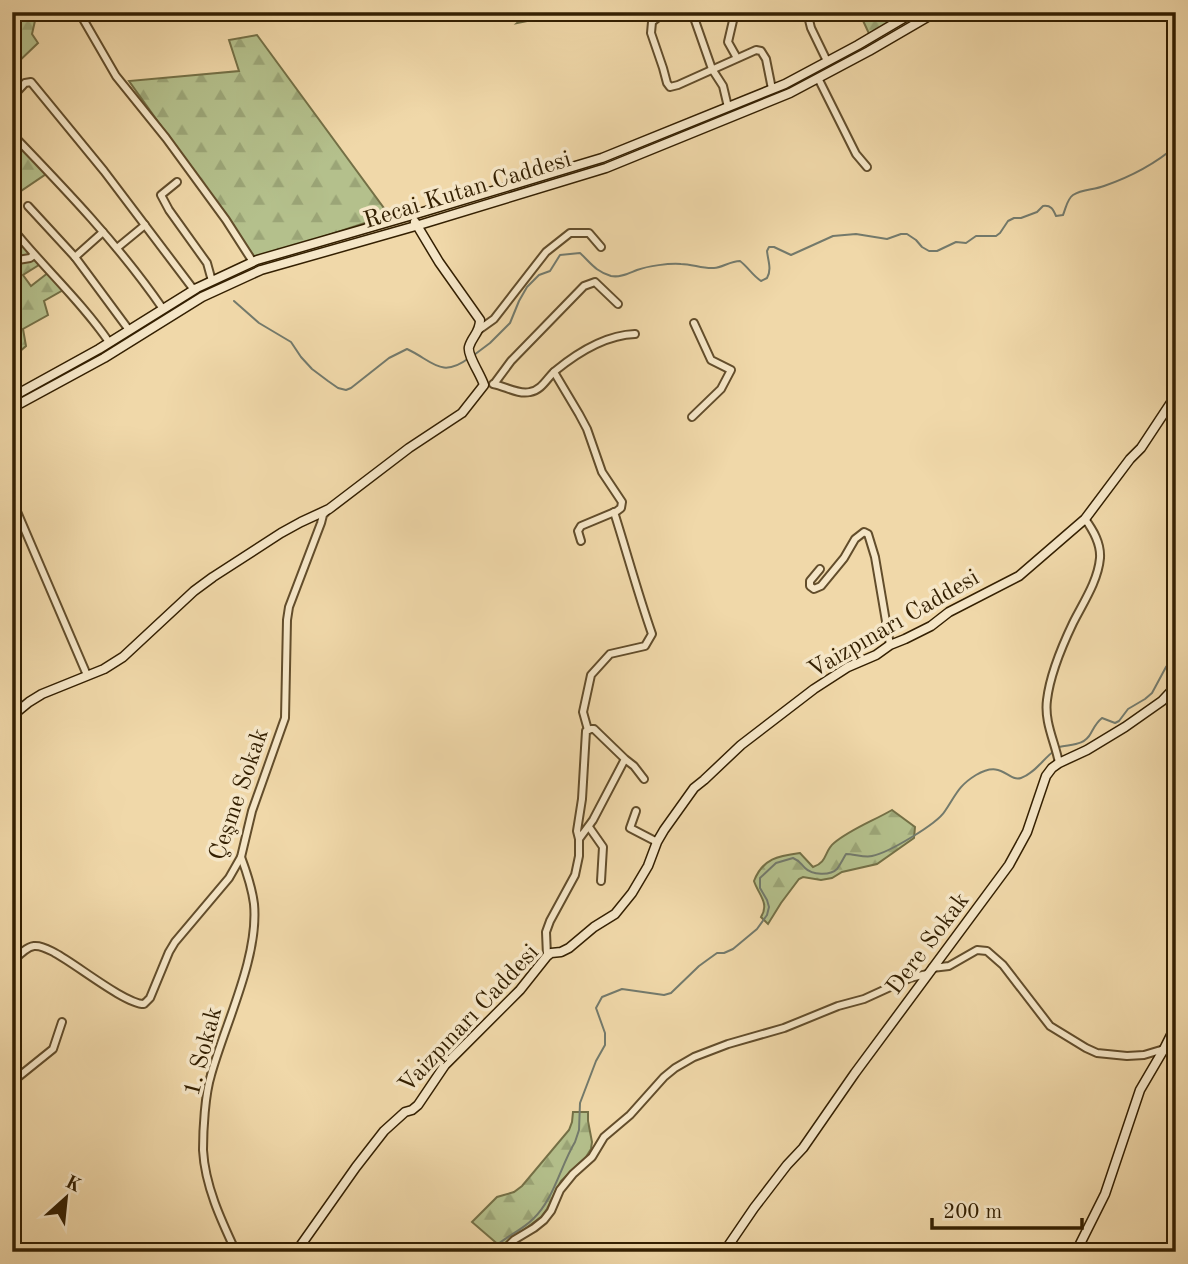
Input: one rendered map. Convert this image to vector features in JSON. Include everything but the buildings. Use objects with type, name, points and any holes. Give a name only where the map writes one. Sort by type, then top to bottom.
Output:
[{"type":"street","points":[[79,12],[116,76],[166,138],[253,262]]},
{"type":"street","points":[[675,12],[662,14],[652,22],[651,33],[670,87],[756,50],[761,51],[766,59],[772,89]]},
{"type":"street","points":[[694,12],[712,69],[723,86],[728,107]]},
{"type":"street","points":[[694,12],[701,15],[713,12]]},
{"type":"street","points":[[735,12],[728,42],[737,58]]},
{"type":"street","points":[[807,12],[811,28],[827,61]]},
{"type":"street","name":"Recai Kutan Caddesi","points":[[12,397],[109,342],[194,289],[253,262],[602,158],[772,89],[914,12]]},
{"type":"street","name":"Recai Kutan Caddesi","points":[[12,408],[104,358],[202,297],[261,270],[606,168],[790,93],[936,12]]},
{"type":"street","points":[[818,78],[856,154],[867,167]]},
{"type":"street","points":[[12,97],[25,83],[31,82],[104,171],[194,289]]},
{"type":"street","points":[[12,134],[138,272],[163,309]]},
{"type":"street","points":[[177,182],[161,195],[207,263],[212,281]]},
{"type":"street","points":[[28,206],[75,257],[129,330]]},
{"type":"street","points":[[411,216],[439,262],[477,314],[480,329]]},
{"type":"street","points":[[117,248],[145,225]]},
{"type":"street","points":[[12,228],[109,342]]},
{"type":"street","points":[[75,257],[103,232]]},
{"type":"street","points":[[484,385],[469,353],[480,329],[494,318],[546,253],[570,233],[589,233],[601,247]]},
{"type":"street","points":[[12,261],[34,255]]},
{"type":"street","points":[[494,384],[511,360],[584,286],[595,282],[618,304]]},
{"type":"street","points":[[692,417],[721,389],[731,370],[711,360],[694,323]]},
{"type":"street","points":[[12,716],[42,694],[104,669],[123,657],[213,577],[281,533],[329,509],[462,413],[484,385],[494,384],[520,392],[532,392],[554,372],[600,342],[635,334]]},
{"type":"street","points":[[554,372],[587,429],[602,472],[622,502],[621,508],[581,526],[578,530],[581,541]]},
{"type":"street","name":"Vaizpınarı Caddesi","points":[[296,1252],[384,1132],[405,1112],[418,1105],[445,1065],[520,990],[547,956],[569,948],[615,914],[641,879],[657,842],[694,788],[741,745],[814,689],[848,667],[931,626],[949,612],[1019,576],[1085,519],[1140,448],[1176,395]]},
{"type":"street","points":[[12,500],[88,675]]},
{"type":"street","name":"Çeşme Sokak","points":[[12,961],[32,947],[40,947],[61,956],[124,998],[137,1004],[144,1004],[150,999],[175,942],[224,884],[242,857],[252,811],[285,718],[289,607],[323,515],[329,509]]},
{"type":"street","points":[[547,956],[547,928],[575,875],[579,856],[577,831],[583,793],[585,736],[588,730],[583,712],[591,675],[610,654],[645,646],[652,634],[614,512]]},
{"type":"street","points":[[1085,519],[1098,541],[1100,558],[1092,585],[1066,639],[1051,681],[1047,709],[1059,763],[1125,727],[1162,701],[1176,685]]},
{"type":"street","points":[[820,569],[810,581],[810,586],[814,589],[821,586],[858,536],[868,534],[875,557],[890,645]]},
{"type":"street","points":[[588,730],[594,729],[638,770],[644,779]]},
{"type":"street","points":[[579,839],[589,827],[625,759]]},
{"type":"street","name":"Dere Sokak","points":[[724,1252],[754,1208],[803,1148],[1009,864],[1031,822],[1046,776],[1059,763]]},
{"type":"street","points":[[636,811],[630,828],[657,842]]},
{"type":"street","points":[[589,827],[603,847],[601,881]]},
{"type":"street","name":"1. Sokak","points":[[236,1252],[210,1188],[204,1161],[203,1138],[210,1077],[253,936],[254,903],[242,857]]},
{"type":"street","points":[[502,1252],[514,1240],[544,1220],[560,1190],[592,1157],[604,1137],[630,1115],[675,1068],[694,1057],[728,1044],[784,1028],[819,1013],[864,999],[910,978],[949,966],[977,950],[987,951],[1003,965],[1050,1026],[1086,1048],[1097,1053],[1128,1056],[1164,1049]]},
{"type":"street","points":[[12,1083],[53,1049],[62,1022]]},
{"type":"street","points":[[1076,1252],[1105,1194],[1140,1090],[1176,1025]]},
{"type":"green space","points":[[12,12],[37,12],[32,34],[38,43],[12,68]]},
{"type":"green space","points":[[529,12],[572,12],[517,23]]},
{"type":"green space","points":[[859,12],[907,12],[871,38]]},
{"type":"green space","points":[[257,35],[389,215],[256,259],[129,81],[239,71],[229,40]]},
{"type":"green space","points":[[12,134],[49,172],[12,197]]},
{"type":"green space","points":[[12,228],[42,263],[23,275],[31,286],[49,272],[65,289],[44,301],[48,315],[23,329],[26,346],[12,358]]},
{"type":"green space","points":[[892,810],[915,827],[914,838],[877,864],[842,872],[832,878],[799,879],[768,924],[761,917],[764,903],[754,881],[762,867],[778,857],[800,853],[813,867],[818,865],[831,846],[841,838]]},
{"type":"green space","points":[[573,1112],[588,1112],[591,1149],[561,1181],[541,1217],[501,1247],[472,1222],[497,1197],[514,1192],[522,1186],[569,1130]]},
{"type":"waterway","points":[[474,355],[510,323],[527,287],[539,275],[550,271],[560,255],[580,253],[597,269],[614,276],[659,265],[685,264],[714,268],[740,261],[761,281],[767,278],[769,271],[769,247],[791,255],[833,236],[856,234],[887,239],[907,234],[929,251],[937,251],[956,242],[966,243],[976,236],[996,236],[1008,221],[1037,212],[1043,206],[1051,208],[1056,216],[1063,215],[1073,195],[1133,174],[1160,159],[1176,146]]},
{"type":"waterway","points":[[234,301],[259,323],[291,342],[312,369],[338,388],[346,390],[389,358],[407,349],[444,368],[469,358]]},
{"type":"waterway","points":[[1059,747],[1085,740],[1102,718],[1115,723],[1119,721],[1128,709],[1152,693],[1176,655]]},
{"type":"waterway","points":[[489,1252],[528,1224],[540,1211],[575,1142],[579,1130],[580,1103],[605,1045],[605,1033],[596,1008],[602,997],[622,989],[664,995],[671,993],[717,953],[733,949],[757,929],[767,915],[769,907],[760,888],[760,878],[776,863],[793,858],[808,870],[826,874],[837,869],[846,854],[866,857],[889,850],[940,817],[961,787],[976,775],[992,769],[1021,778],[1054,751]]}]
